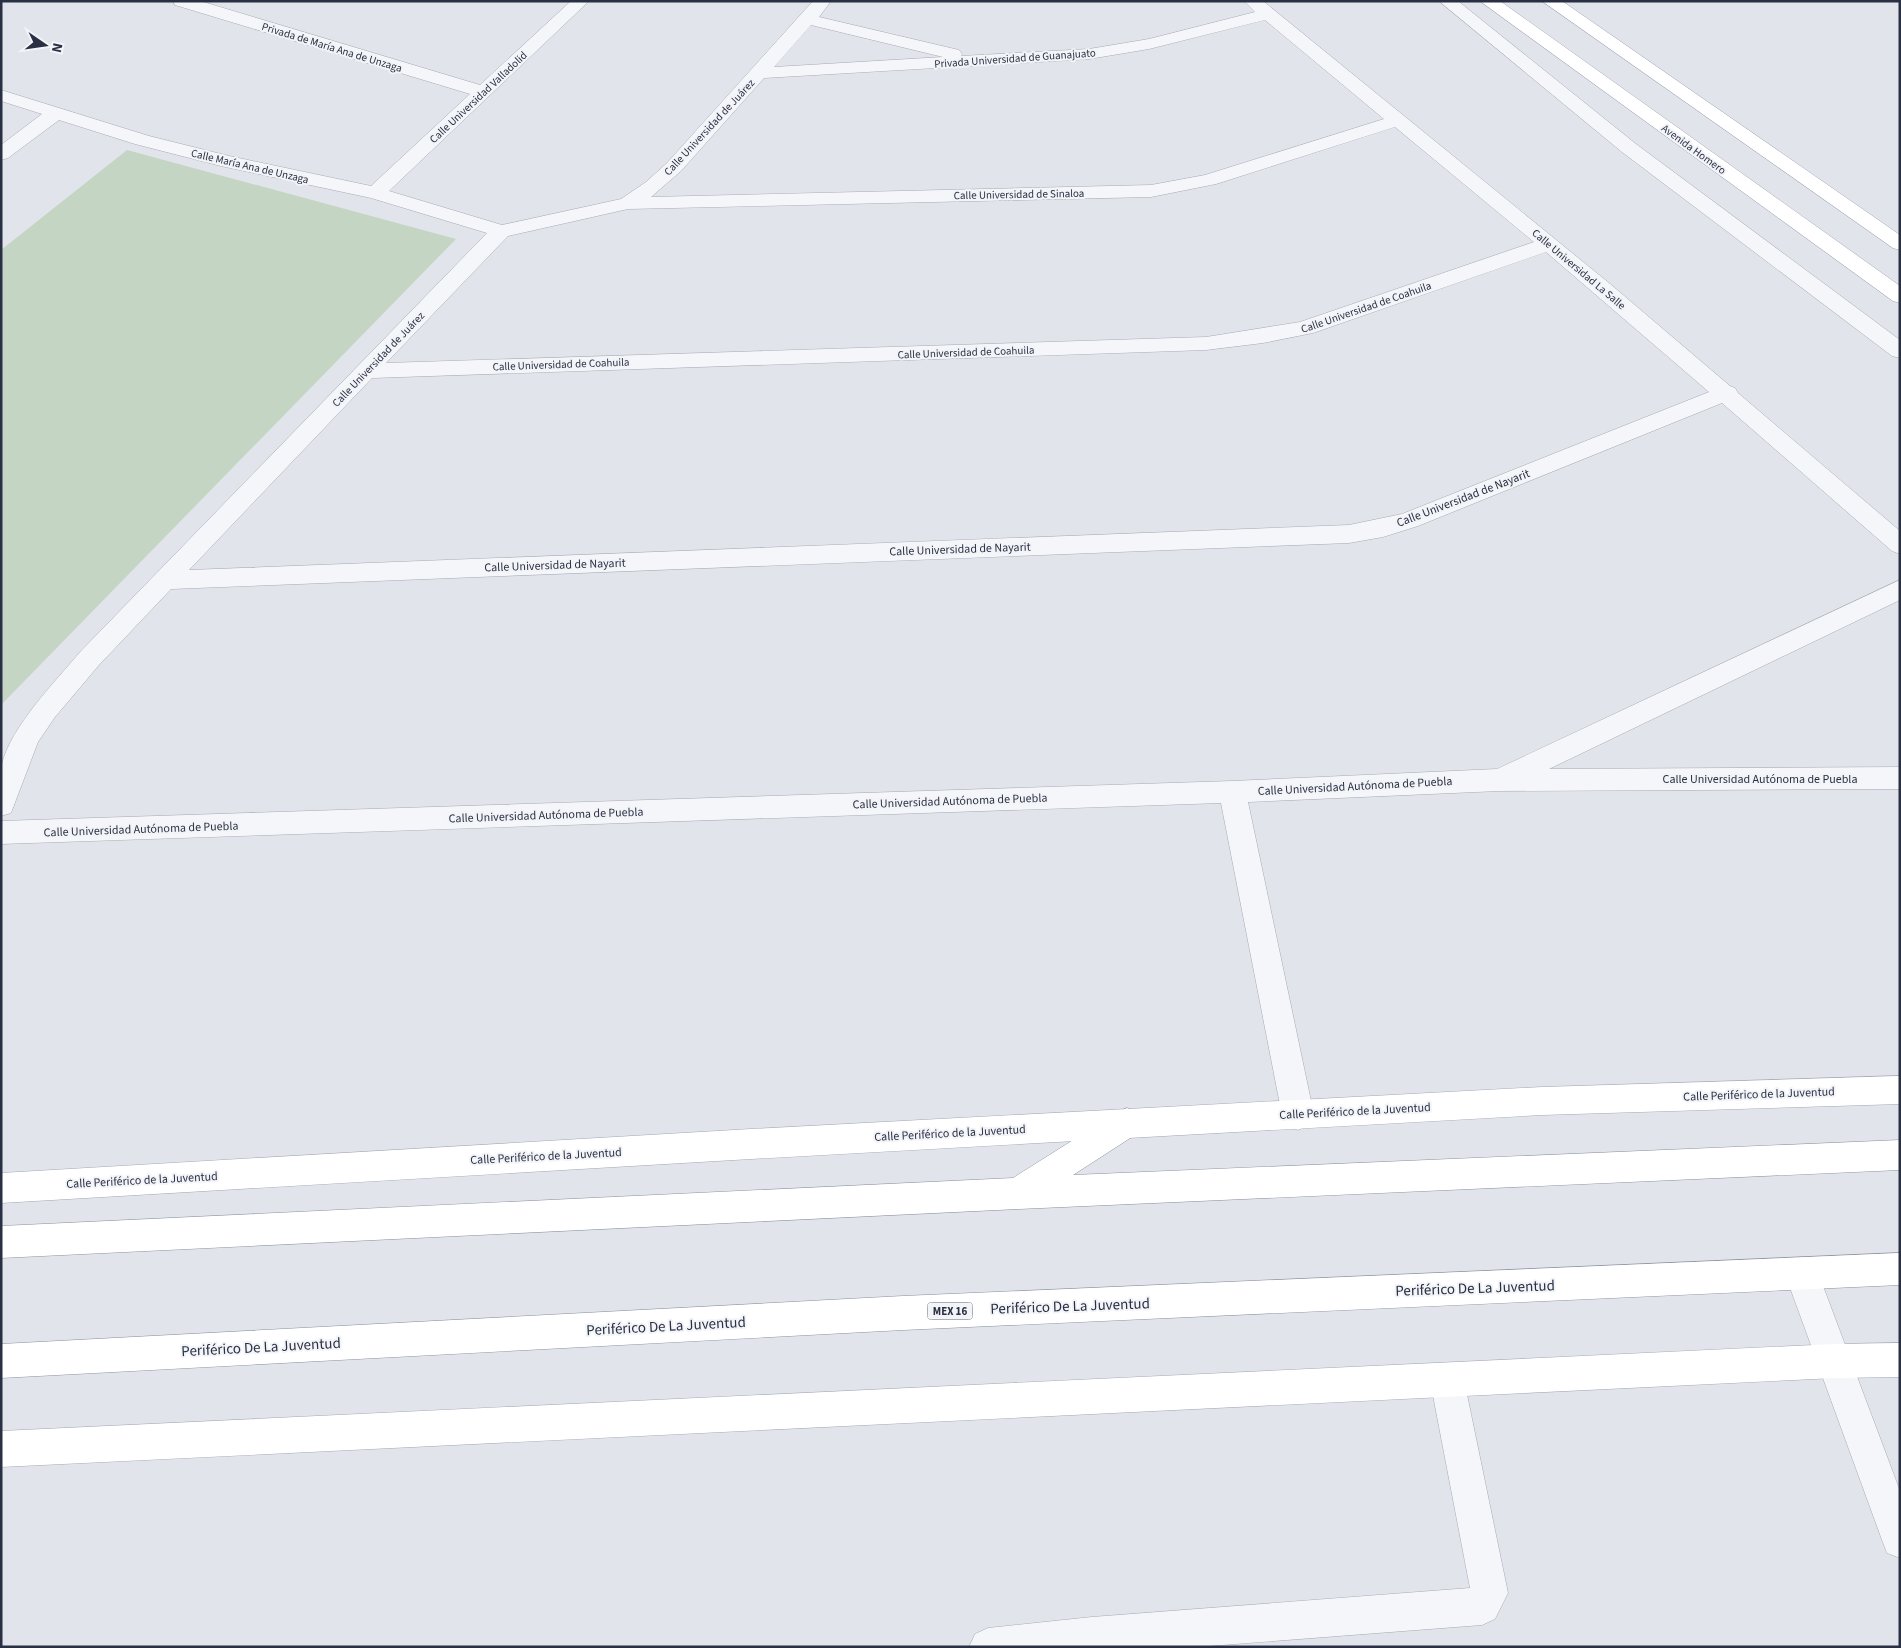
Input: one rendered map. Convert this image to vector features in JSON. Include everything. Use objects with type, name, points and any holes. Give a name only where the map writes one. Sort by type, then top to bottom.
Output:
[{"type":"main road","name":"Avenida Homero","points":[[1488,1],[1900,296]]},
{"type":"main road","points":[[1550,1],[1900,244]]},
{"type":"main road","name":"Calle Periférico de la Juventud","points":[[1,1188],[1542,1100],[1900,1090]]},
{"type":"main road","points":[[1019,1193],[1127,1123]]},
{"type":"main road","points":[[1,1242],[1019,1193],[1900,1155]]},
{"type":"main road","name":"Periférico De La Juventud","points":[[1,1361],[903,1313],[1900,1269]]},
{"type":"main road","points":[[1838,1272],[1900,1288]]},
{"type":"main road","points":[[1,1449],[1834,1361],[1900,1360]]},
{"type":"street","name":"Privada de María Ana de Unzaga","points":[[181,1],[483,92]]},
{"type":"street","name":"Calle Universidad Valladolid","points":[[375,194],[581,1]]},
{"type":"street","name":"Calle Universidad de Juárez","points":[[1,805],[26,738],[46,710],[90,658],[501,231],[628,203],[653,186],[674,167],[823,1]]},
{"type":"street","name":"Calle Universidad La Salle","points":[[1252,1],[1549,244],[1900,545]]},
{"type":"street","points":[[1447,1],[1629,148],[1900,351]]},
{"type":"street","name":"Privada Universidad de Guanajuato","points":[[759,73],[1066,56],[1149,44],[1268,14]]},
{"type":"street","points":[[807,19],[981,61]]},
{"type":"street","name":"Calle María Ana de Unzaga","points":[[1,95],[142,140],[228,162],[375,194],[501,231]]},
{"type":"street","points":[[1,154],[57,112]]},
{"type":"street","name":"Calle Universidad de Sinaloa","points":[[628,203],[1151,191],[1210,180],[1399,120]]},
{"type":"street","name":"Calle Universidad de Coahuila","points":[[367,370],[1192,345],[1231,341],[1276,335],[1305,328],[1549,244]]},
{"type":"street","name":"Calle Universidad de Nayarit","points":[[167,580],[1349,534],[1383,528],[1410,520],[1726,394]]},
{"type":"street","points":[[1499,780],[1900,589]]},
{"type":"street","name":"Calle Universidad Autónoma de Puebla","points":[[1,833],[1232,792],[1499,780],[1900,778]]},
{"type":"street","points":[[1232,792],[1298,1115]]},
{"type":"street","points":[[1802,1274],[1900,1540]]},
{"type":"street","points":[[988,1647],[1092,1636],[1482,1606],[1488,1593],[1447,1380]]},
{"type":"green space","points":[[127,150],[456,239],[1,705],[1,250]]}]
